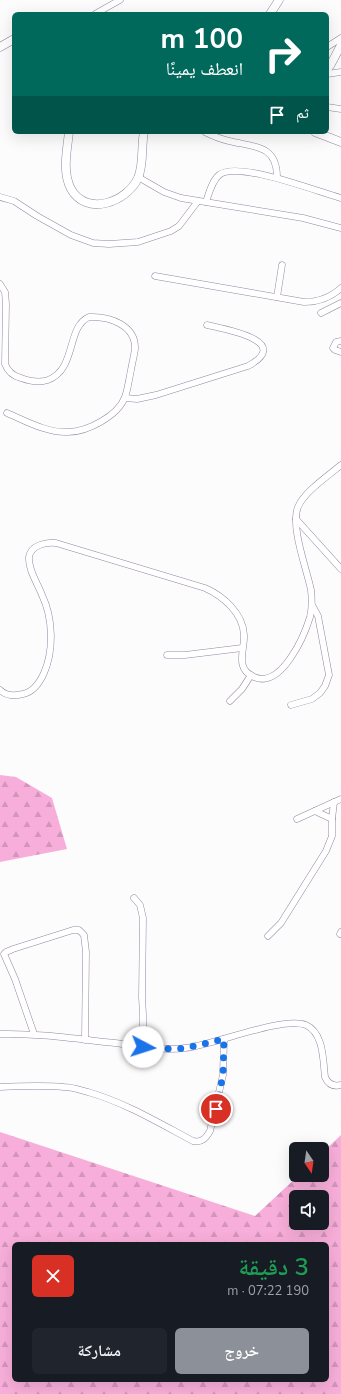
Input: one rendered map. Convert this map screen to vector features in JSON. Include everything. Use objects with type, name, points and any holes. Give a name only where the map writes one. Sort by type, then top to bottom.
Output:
[{"type":"main road","points":[[271,12],[278,0]]},
{"type":"main road","points":[[0,47],[12,40]]},
{"type":"main road","points":[[329,68],[341,45]]},
{"type":"main road","points":[[329,133],[341,142]]},
{"type":"main road","points":[[69,134],[66,168],[67,180],[72,190],[79,198],[88,203],[103,204],[117,200],[127,193],[138,177],[144,134]]},
{"type":"main road","points":[[320,134],[341,142]]},
{"type":"street","points":[[99,12],[120,0]]},
{"type":"street","points":[[329,45],[341,38]]},
{"type":"street","points":[[329,74],[341,72]]},
{"type":"street","points":[[329,108],[341,109]]},
{"type":"street","points":[[210,134],[228,141],[253,146],[267,151],[276,166],[277,177]]},
{"type":"street","points":[[206,202],[216,178],[222,173],[235,171],[277,177],[314,191],[341,198]]},
{"type":"street","points":[[138,177],[164,192],[181,198],[303,218],[341,228]]},
{"type":"street","points":[[0,197],[14,200],[37,216],[71,235],[94,243],[109,244],[131,243],[153,238],[171,231],[181,223],[198,201]]},
{"type":"street","points":[[277,297],[282,265]]},
{"type":"street","points":[[155,276],[312,302],[328,298],[341,288]]},
{"type":"street","points":[[0,284],[6,292],[4,358],[6,367],[11,373],[22,379],[44,381],[54,377],[66,363],[81,323],[89,316],[104,318],[123,325],[129,331],[134,340],[135,350],[125,398],[117,408],[97,424],[72,432],[66,432],[48,429],[7,413]]},
{"type":"street","points":[[321,313],[341,303]]},
{"type":"street","points":[[125,398],[137,399],[156,395],[248,366],[262,354],[262,344],[255,339],[207,325]]},
{"type":"street","points":[[341,341],[336,342],[333,348],[341,352]]},
{"type":"street","points":[[0,690],[8,695],[25,694],[37,685],[46,667],[50,647],[50,618],[30,567],[29,557],[34,548],[42,543],[49,542],[205,588],[214,592],[226,601],[239,620],[244,633],[242,664],[244,669],[260,680],[271,678],[283,670],[300,641],[310,616],[312,605],[311,590],[298,534],[296,519],[298,508],[305,496],[341,465]]},
{"type":"street","points":[[296,519],[341,570]]},
{"type":"street","points":[[291,705],[312,699],[320,693],[325,686],[329,675],[318,616],[312,605]]},
{"type":"street","points":[[167,655],[185,655],[242,648]]},
{"type":"street","points":[[230,701],[242,689],[251,675]]},
{"type":"street","points":[[297,819],[341,799]]},
{"type":"street","points":[[268,936],[280,924],[326,851],[332,836],[334,802]]},
{"type":"street","points":[[315,811],[332,819]]},
{"type":"street","points":[[134,898],[140,905],[144,918],[142,997],[144,1015],[143,1047]]},
{"type":"street","points":[[34,1034],[15,979],[2,954],[9,950],[73,930],[79,930],[82,931],[85,937],[86,952],[85,1040]]},
{"type":"street","points":[[0,1034],[34,1034],[143,1047],[173,1049],[186,1048],[287,1023],[301,1023],[314,1030],[318,1037],[326,1081],[333,1086],[341,1085]]},
{"type":"street","points":[[0,1087],[65,1087],[102,1096],[120,1103],[193,1141],[200,1141],[210,1132],[221,1089],[224,1062],[224,1039]]},
{"type":"green space","points":[[0,775],[16,777],[52,798],[67,849],[0,862]]},
{"type":"green space","points":[[0,1132],[255,1216],[291,1182],[329,1182],[329,1146],[341,1135],[341,1394],[0,1394]]},
{"type":"route","points":[[143,1047],[173,1049],[186,1048],[224,1039],[223,1075],[216,1109]]}]
